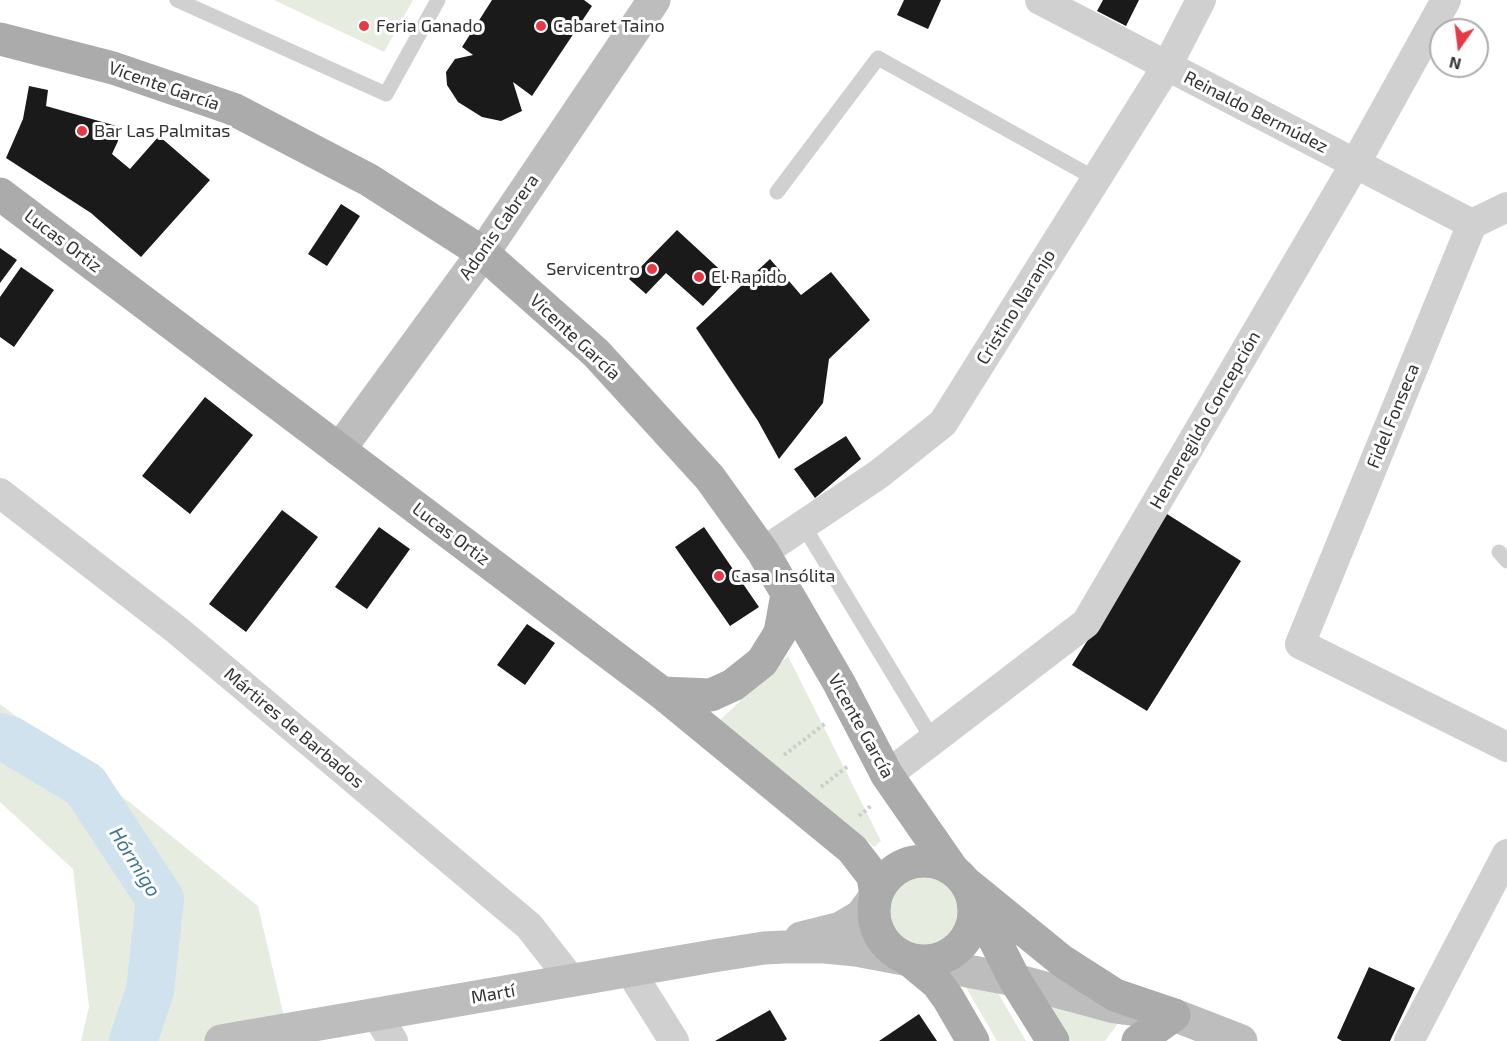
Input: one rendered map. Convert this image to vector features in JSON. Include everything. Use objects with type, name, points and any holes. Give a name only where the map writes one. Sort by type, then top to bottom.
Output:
[{"type":"main road","name":"Adonis Cabrera","points":[[339,450],[483,253],[654,0]]},
{"type":"main road","name":"Vicente García","points":[[0,39],[113,68],[233,109],[369,180],[483,253],[596,353],[710,478],[763,552],[885,769],[959,876]]},
{"type":"main road","name":"Lucas Ortiz","points":[[0,194],[662,693],[852,849],[873,876],[876,896],[874,915],[879,933],[891,948],[937,983],[973,1041]]},
{"type":"main road","points":[[662,693],[711,695],[733,685],[762,662],[780,633],[787,594]]},
{"type":"main road","points":[[876,896],[884,881],[897,869],[910,863],[925,861],[939,864],[959,876],[1062,960],[1115,995],[1174,1015]]},
{"type":"main road","points":[[907,958],[922,961],[938,960],[953,953],[965,942],[972,928],[975,912],[973,896],[959,876]]},
{"type":"main road","points":[[959,876],[1016,980],[1053,1041]]},
{"type":"main road","name":"Martí","points":[[221,1041],[254,1035],[384,1028],[572,981],[764,948],[841,928],[861,916],[876,896]]},
{"type":"main road","name":"Martí","points":[[764,948],[825,947],[907,958],[952,969],[1016,980],[1115,1007],[1174,1015],[1241,1041]]},
{"type":"main road","points":[[1138,1041],[1174,1015]]},
{"type":"street","name":"Reinaldo Bermúdez","points":[[1040,0],[1472,224]]},
{"type":"street","name":"Cristino Naranjo","points":[[763,552],[879,474],[943,423],[1167,66],[1201,0]]},
{"type":"street","name":"Hemeregildo Concepción","points":[[885,769],[933,740],[1086,623],[1355,164],[1446,0]]},
{"type":"street","points":[[1472,224],[1507,207]]},
{"type":"street","name":"Fidel Fonseca","points":[[1472,224],[1300,644],[1507,747]]},
{"type":"street","name":"Mártires de Barbados","points":[[0,494],[177,630],[529,926],[572,981]]},
{"type":"street","points":[[1409,1041],[1507,854]]},
{"type":"street","points":[[630,971],[674,1041]]},
{"type":"lane","points":[[177,0],[386,94],[438,0]]},
{"type":"lane","points":[[777,192],[878,58],[1096,179]]},
{"type":"lane","points":[[803,525],[933,740]]},
{"type":"path","points":[[759,773],[850,705]]},
{"type":"path","points":[[799,804],[885,769]]},
{"type":"path","points":[[835,835],[885,769]]},
{"type":"shaded area","name":"Feria Ganado","points":[[274,0],[413,0],[384,52]]},
{"type":"shaded area","points":[[788,656],[881,841],[874,847],[720,720]]},
{"type":"shaded area","points":[[0,704],[133,805],[258,906],[289,1038],[303,1041],[81,1041],[89,1007],[73,869],[0,802]]},
{"type":"shaded area","points":[[935,867],[951,874],[971,918],[955,944],[944,951],[938,953],[908,949],[897,942],[890,933],[886,923],[886,901],[896,881],[904,874]]},
{"type":"shaded area","points":[[964,984],[995,988],[1026,1041],[997,1041]]},
{"type":"shaded area","points":[[1044,1000],[1122,1018],[1105,1041],[1071,1041]]},
{"type":"building","points":[[492,0],[584,0],[592,6],[532,96],[513,82],[522,111],[501,121],[482,117],[458,102],[447,85],[446,72],[455,59],[473,55],[462,47]]},
{"type":"building","points":[[904,0],[941,0],[928,29],[897,15]]},
{"type":"building","points":[[1103,0],[1139,0],[1126,26],[1097,11]]},
{"type":"building","points":[[29,86],[48,90],[46,106],[120,127],[118,141],[112,154],[130,169],[159,136],[210,180],[141,257],[91,213],[6,158],[23,119]]},
{"type":"building","points":[[341,204],[360,216],[327,266],[308,254]]},
{"type":"building","points":[[677,230],[729,278],[703,306],[666,273],[646,294],[629,279]]},
{"type":"building","points":[[0,248],[17,260],[0,283]]},
{"type":"building","points":[[770,259],[801,295],[831,272],[870,320],[829,359],[823,403],[779,459],[758,421],[696,328]]},
{"type":"building","points":[[21,267],[54,290],[14,347],[0,337],[0,297]]},
{"type":"building","points":[[205,397],[253,435],[190,514],[142,476]]},
{"type":"building","points":[[846,436],[861,459],[815,498],[794,469]]},
{"type":"building","points":[[282,510],[318,537],[246,632],[209,604]]},
{"type":"building","points":[[1167,514],[1241,561],[1147,711],[1072,665]]},
{"type":"building","points":[[379,527],[410,549],[367,609],[335,587]]},
{"type":"building","points":[[704,527],[759,607],[730,626],[675,547]]},
{"type":"building","points":[[527,624],[555,643],[525,685],[497,665]]},
{"type":"building","points":[[1369,967],[1415,988],[1390,1041],[1342,1041],[1337,1038]]},
{"type":"building","points":[[770,1010],[787,1039],[784,1041],[715,1041]]},
{"type":"building","points":[[919,1014],[937,1041],[879,1041]]},
{"type":"waterway","name":"Hórmigo","points":[[0,737],[10,740],[85,785],[160,899],[150,991],[133,1041]]},
{"type":"place","name":"Feria Ganado","points":[[364,26]]},
{"type":"place","name":"Cabaret Taino","points":[[541,26]]},
{"type":"place","name":"Bar Las Palmitas","points":[[82,131]]},
{"type":"place","name":"Servicentro","points":[[652,269]]},
{"type":"place","name":"El Rapido","points":[[699,277]]},
{"type":"place","name":"Casa Insólita","points":[[719,576]]}]
